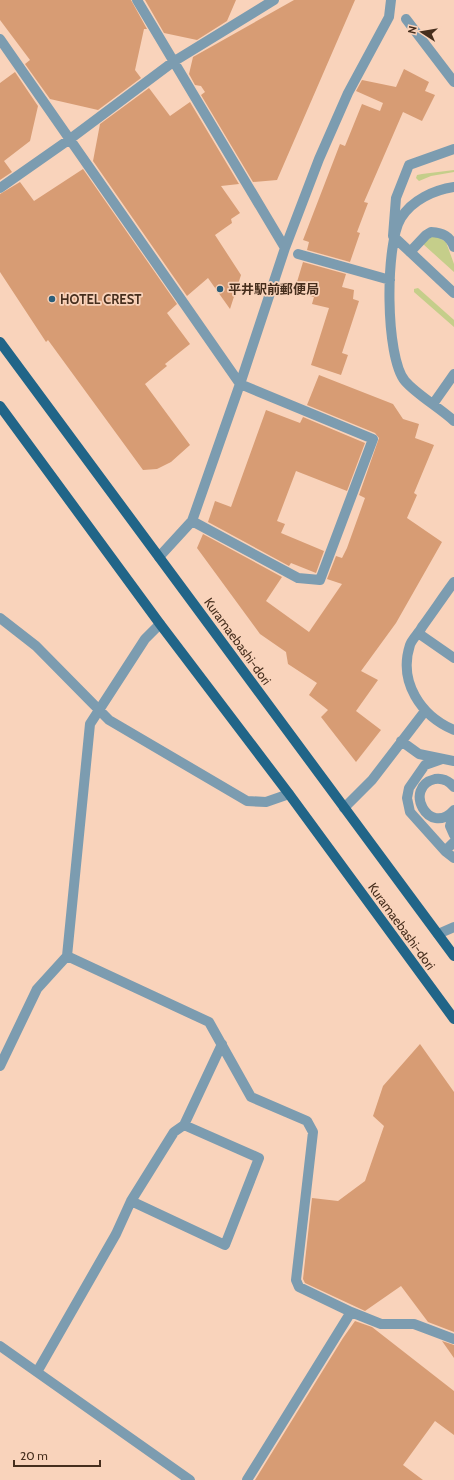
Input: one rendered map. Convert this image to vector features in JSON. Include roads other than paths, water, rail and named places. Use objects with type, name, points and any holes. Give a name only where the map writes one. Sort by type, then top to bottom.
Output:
[{"type":"main road","name":"Kuramaebashi-dori","points":[[0,342],[454,956]]},
{"type":"main road","name":"Kuramaebashi-dori","points":[[0,406],[160,624],[289,794],[454,1019]]},
{"type":"street","points":[[137,0],[285,248]]},
{"type":"street","points":[[0,188],[70,139],[173,62],[264,2],[274,0]]},
{"type":"street","points":[[159,556],[192,521],[240,384],[285,248],[319,159],[348,93],[389,17],[391,0]]},
{"type":"street","points":[[406,19],[454,82]]},
{"type":"street","points":[[0,39],[240,384],[373,439],[320,580],[298,578],[192,521]]},
{"type":"street","points":[[452,416],[433,404],[404,381],[394,359],[391,337],[390,280],[396,198],[409,165],[454,149]]},
{"type":"street","points":[[393,236],[401,219],[411,206],[437,190],[454,187]]},
{"type":"street","points":[[410,252],[426,235],[431,232],[447,236],[452,241],[454,248]]},
{"type":"street","points":[[393,236],[454,293]]},
{"type":"street","points":[[298,254],[390,280]]},
{"type":"street","points":[[433,404],[454,374]]},
{"type":"street","points":[[454,582],[410,644],[407,669],[411,689],[425,711],[443,725],[454,730]]},
{"type":"street","points":[[0,618],[36,646],[98,711],[109,720],[247,802],[266,802],[289,794]]},
{"type":"street","points":[[0,1066],[37,989],[67,956],[90,724],[145,639],[160,624]]},
{"type":"street","points":[[418,633],[454,658]]},
{"type":"street","points":[[344,808],[372,780],[425,711]]},
{"type":"street","points":[[401,741],[419,754],[454,761]]},
{"type":"street","points":[[442,759],[425,765],[409,788],[407,798],[410,812],[444,851],[454,858]]},
{"type":"street","points":[[454,785],[441,779],[430,781],[423,786],[419,801],[424,812],[434,818],[448,816],[454,810]]},
{"type":"street","points":[[454,810],[450,818],[450,826],[454,835]]},
{"type":"street","points":[[444,851],[454,842]]},
{"type":"street","points":[[438,934],[454,927]]},
{"type":"street","points":[[67,956],[208,1022],[222,1044],[251,1097],[307,1121],[313,1132],[296,1280],[299,1287],[351,1312],[381,1324],[414,1324],[454,1339]]},
{"type":"street","points":[[37,1372],[116,1234],[131,1201],[174,1132],[184,1125],[222,1044]]},
{"type":"street","points":[[131,1201],[225,1245],[259,1158],[184,1125]]},
{"type":"street","points":[[247,1480],[351,1312]]},
{"type":"street","points":[[0,1346],[190,1480]]},
{"type":"place","name":"平井駅前郵便局","points":[[220,289]]},
{"type":"place","name":"HOTEL CREST","points":[[52,299]]}]
